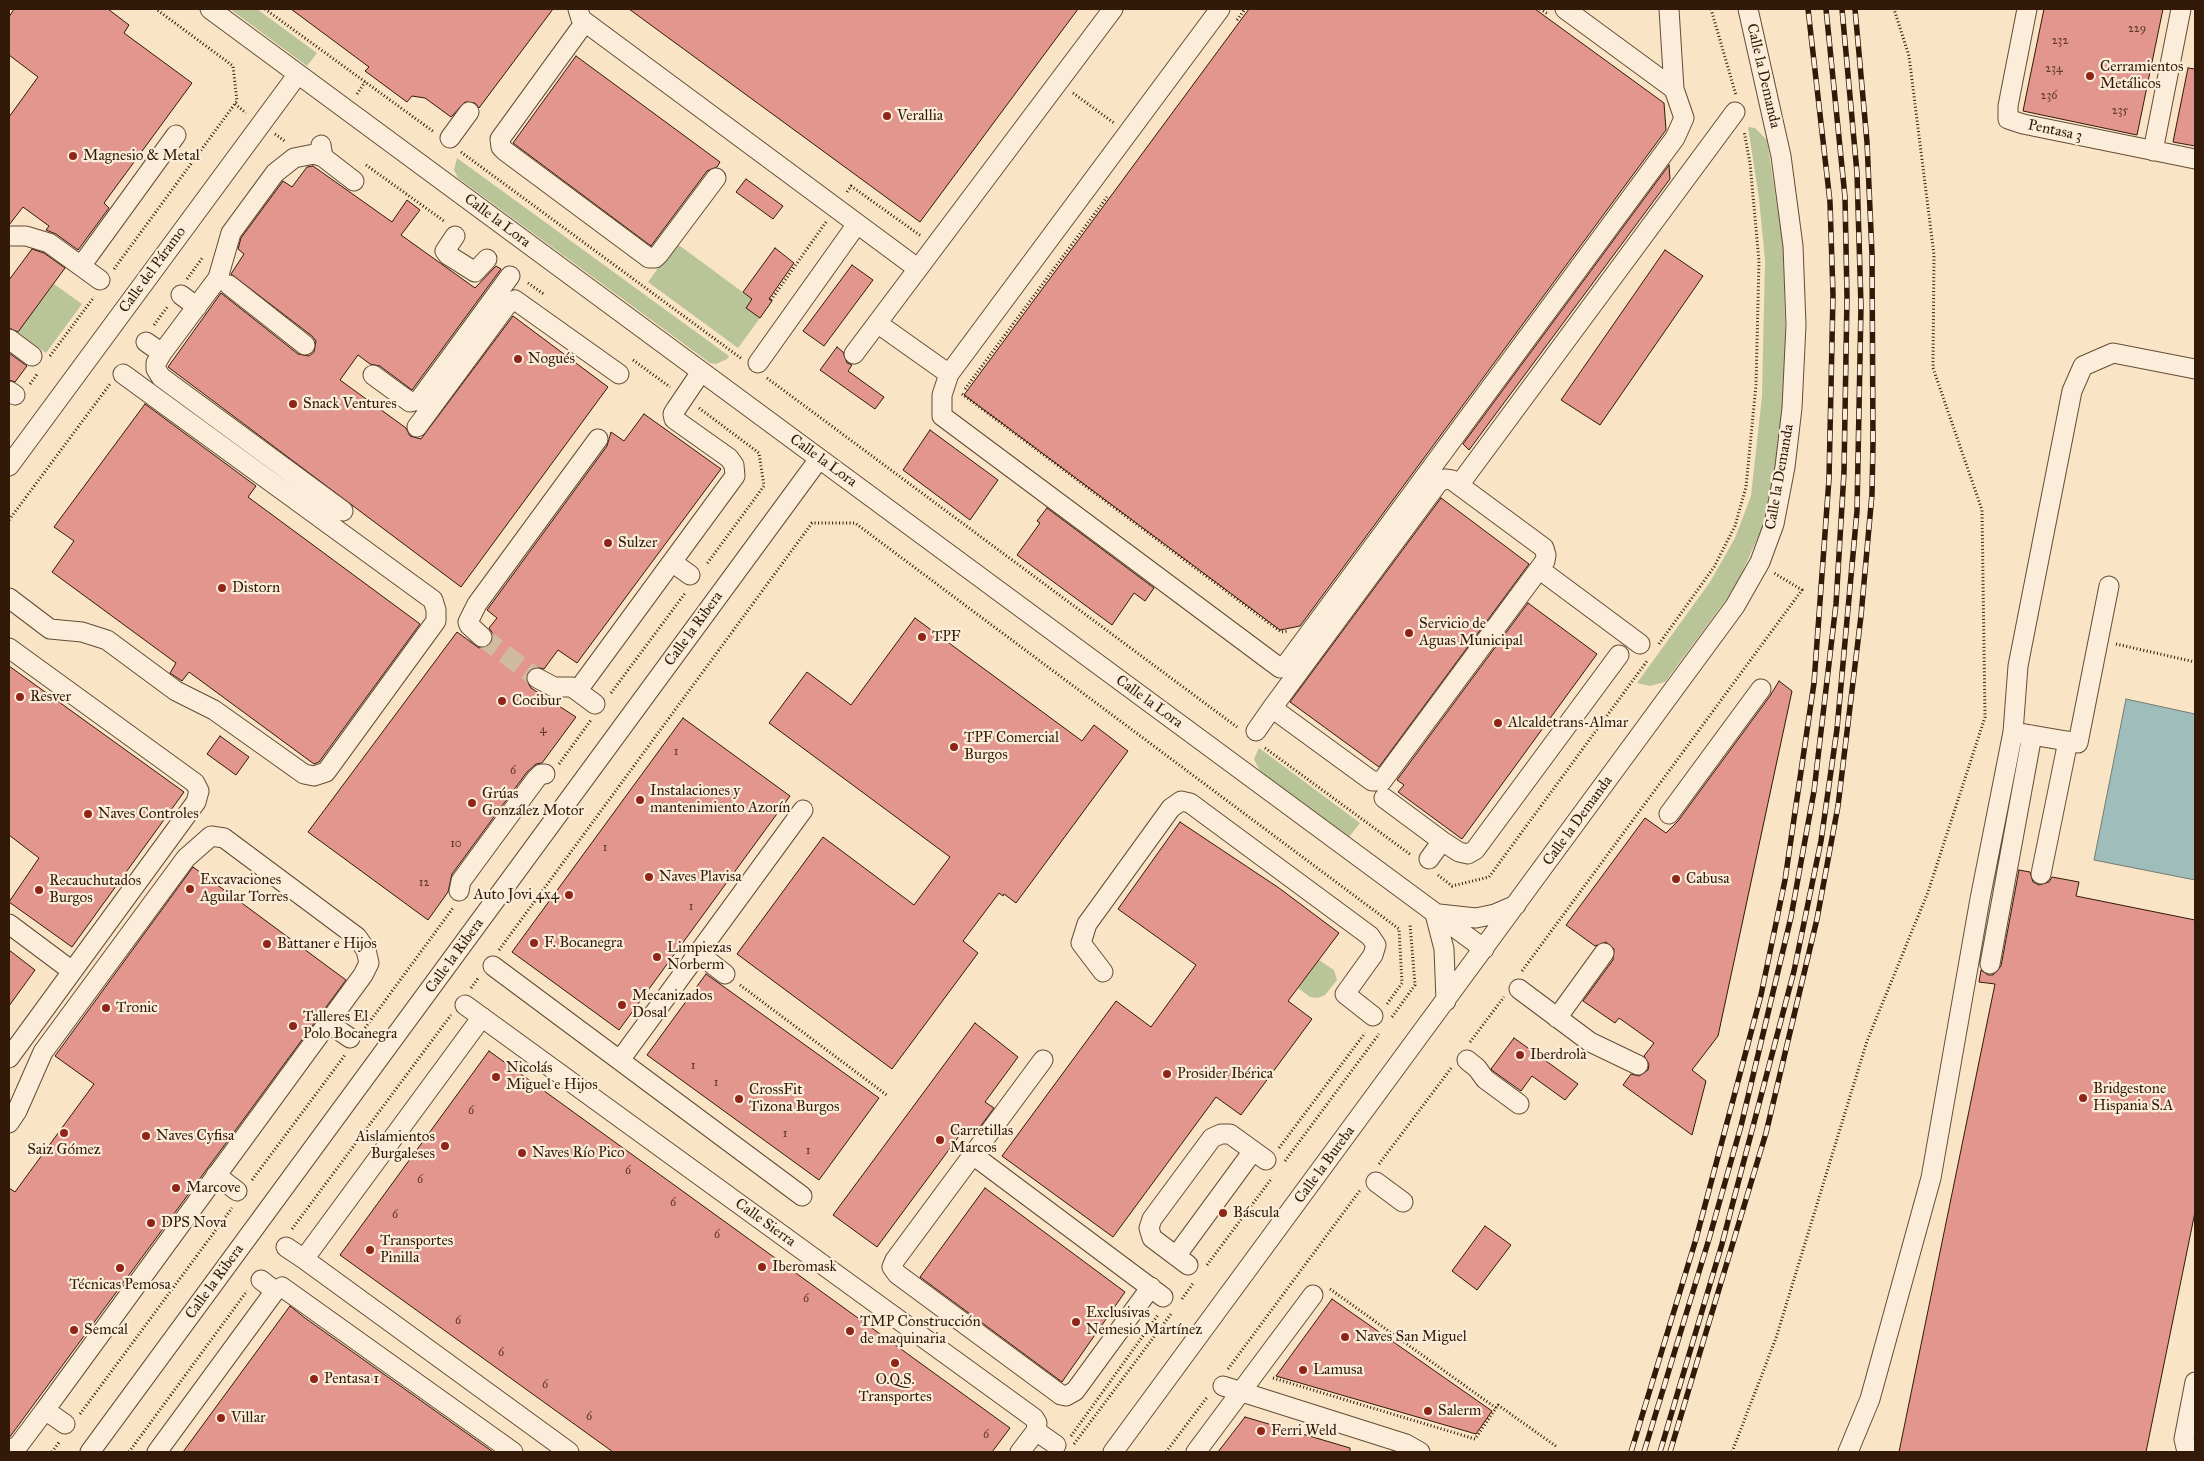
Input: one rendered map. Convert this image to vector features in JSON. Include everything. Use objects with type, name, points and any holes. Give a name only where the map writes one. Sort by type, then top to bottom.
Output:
[{"type":"street","name":"Calle la Lora","points":[[210,9],[1484,949]]},
{"type":"street","points":[[854,354],[1113,9]]},
{"type":"street","points":[[1220,9],[949,374],[942,395],[942,416],[1280,668],[1288,662],[1675,138],[1684,118],[1674,88],[1669,9]]},
{"type":"street","name":"Calle la Demanda","points":[[1484,949],[1735,606],[1760,562],[1774,524],[1785,467],[1792,408],[1796,325],[1793,246],[1781,156],[1748,9]]},
{"type":"street","name":"Pentasa 3","points":[[2027,9],[2008,106],[2008,119],[2023,124],[2195,160]]},
{"type":"street","points":[[2152,151],[2181,9]]},
{"type":"street","points":[[1560,14],[1674,88]]},
{"type":"street","points":[[716,178],[660,254],[655,258],[649,258],[505,151],[501,147],[500,139],[582,15],[846,217],[917,268]]},
{"type":"street","name":"Calle del Páramo","points":[[9,466],[298,74]]},
{"type":"street","points":[[1459,485],[1737,108]]},
{"type":"street","points":[[448,141],[469,112]]},
{"type":"street","points":[[81,266],[176,135]]},
{"type":"street","points":[[343,510],[161,377],[156,370],[156,363],[221,273],[232,229],[275,173],[294,158],[314,154],[322,150],[354,181]]},
{"type":"street","points":[[753,364],[846,217]]},
{"type":"street","points":[[453,231],[446,251],[448,255],[476,272],[487,259]]},
{"type":"street","points":[[9,236],[34,238],[49,243],[100,280]]},
{"type":"street","points":[[221,273],[304,345]]},
{"type":"street","points":[[373,375],[410,402],[419,400],[518,279]]},
{"type":"street","points":[[181,295],[197,307]]},
{"type":"street","points":[[417,427],[507,305],[515,300],[570,329],[619,374]]},
{"type":"street","points":[[877,323],[949,374]]},
{"type":"street","points":[[9,339],[32,356]]},
{"type":"street","points":[[146,342],[162,353]]},
{"type":"street","points":[[1848,1452],[1870,1399],[1930,1178],[2012,732],[2020,656],[2072,391],[2083,366],[2113,353],[2195,370]]},
{"type":"street","points":[[578,690],[735,476],[734,465],[729,458],[674,419],[673,414],[701,372]]},
{"type":"street","points":[[9,598],[50,629],[82,632],[107,640],[176,692],[214,710],[304,774],[314,776],[326,772],[436,621],[436,610],[432,600],[123,374]]},
{"type":"street","points":[[482,637],[468,622],[477,604],[598,439]]},
{"type":"street","name":"Calle la Ribera","points":[[90,1452],[820,459]]},
{"type":"street","points":[[1252,735],[1438,483],[1445,479],[1459,485],[1544,548],[1546,555],[1539,569],[1382,781],[1372,781],[1272,708]]},
{"type":"street","points":[[672,562],[693,578]]},
{"type":"street","points":[[1539,569],[1648,651]]},
{"type":"street","points":[[2012,732],[2078,743],[2109,586]]},
{"type":"street","points":[[9,648],[195,783],[198,792],[196,802],[9,1058]]},
{"type":"street","points":[[1384,798],[1459,852],[1468,854],[1475,850],[1611,679],[1619,655]]},
{"type":"street","points":[[537,678],[554,687],[566,686],[578,690],[599,706]]},
{"type":"street","points":[[1667,812],[1761,689]]},
{"type":"street","points":[[1990,964],[2032,735]]},
{"type":"street","points":[[2035,873],[2062,740]]},
{"type":"street","points":[[458,896],[461,881],[530,787],[541,774],[550,772]]},
{"type":"street","points":[[1103,972],[1081,943],[1086,924],[1171,808],[1181,801],[1190,803],[1370,936],[1376,945],[1373,954],[1345,994],[1380,1025]]},
{"type":"street","points":[[620,1060],[803,810]]},
{"type":"street","points":[[9,1123],[17,1111],[43,1052],[186,858],[211,836],[224,838],[357,937],[366,950],[369,964],[328,1022],[45,1410],[18,1446],[9,1450]]},
{"type":"street","points":[[1426,863],[1442,841]]},
{"type":"street","points":[[1446,1001],[1444,948],[1435,914],[1476,918],[1496,914],[1516,905]]},
{"type":"street","points":[[9,924],[72,971]]},
{"type":"street","name":"Calle la Bureba","points":[[1113,1452],[1484,949]]},
{"type":"street","points":[[698,953],[726,974]]},
{"type":"street","points":[[1557,1018],[1604,953]]},
{"type":"street","points":[[493,966],[802,1196]]},
{"type":"street","points":[[1519,989],[1590,1042],[1638,1065]]},
{"type":"street","name":"Calle Sierra","points":[[465,1005],[1034,1418],[1037,1423],[1036,1431],[1065,1445]]},
{"type":"street","points":[[304,1259],[482,1017]]},
{"type":"street","points":[[328,1022],[353,1040]]},
{"type":"street","points":[[973,1155],[1168,1298],[1104,1364],[1075,1391],[1066,1396],[897,1274],[892,1267],[895,1260],[1043,1060]]},
{"type":"street","points":[[1466,1060],[1477,1068],[1485,1079],[1519,1104]]},
{"type":"street","points":[[1221,1134],[1230,1134],[1269,1162],[1191,1267],[1152,1238],[1149,1228],[1158,1211],[1212,1138],[1221,1134]]},
{"type":"street","points":[[216,1176],[240,1193]]},
{"type":"street","points":[[1376,1182],[1404,1202]]},
{"type":"street","points":[[286,1247],[569,1452]]},
{"type":"street","points":[[157,1452],[268,1286],[282,1287],[289,1290],[513,1452]]},
{"type":"street","points":[[1196,1452],[1225,1389],[1323,1294]]},
{"type":"street","points":[[2187,1452],[2184,1439],[2195,1382]]},
{"type":"street","points":[[1225,1389],[1406,1444],[1420,1452]]},
{"type":"street","points":[[45,1410],[69,1426]]},
{"type":"street","points":[[1020,1452],[1036,1431]]},
{"type":"path","points":[[265,9],[753,364],[1426,863],[1452,886],[1489,877],[1648,651],[1714,567],[1735,526],[1746,487],[1756,385],[1759,261],[1750,163],[1744,130]]},
{"type":"path","points":[[1233,25],[1245,9]]},
{"type":"path","points":[[1540,9],[1560,14]]},
{"type":"path","points":[[1710,9],[1737,108]]},
{"type":"path","points":[[1732,1452],[1776,1338],[1867,1040],[1928,892],[1985,717],[1982,510],[1933,368],[1934,255],[1909,56],[1894,9]]},
{"type":"path","points":[[1058,82],[1127,133]]},
{"type":"path","points":[[358,159],[453,231]]},
{"type":"path","points":[[771,300],[846,217],[851,186],[920,236],[926,229]]},
{"type":"path","points":[[1109,194],[962,395],[1280,632],[1289,631]]},
{"type":"path","points":[[518,279],[548,298]]},
{"type":"path","points":[[550,772],[693,578],[764,486],[759,453],[630,358]]},
{"type":"path","points":[[812,523],[855,523],[1399,929],[1402,983]]},
{"type":"path","points":[[1769,570],[1802,590]]},
{"type":"path","points":[[2113,644],[2195,662]]},
{"type":"path","points":[[52,1452],[69,1426],[458,896]]},
{"type":"path","points":[[1065,1445],[1168,1298],[1269,1162],[1380,1025],[1415,985],[1410,924]]},
{"type":"path","points":[[726,974],[888,1096]]},
{"type":"path","points":[[1323,1294],[1334,1292],[1496,1408]]},
{"type":"path","points":[[1323,1294],[1334,1292]]},
{"type":"path","points":[[1273,1374],[1273,1378],[1475,1439],[1498,1405],[1557,1447]]},
{"type":"path","points":[[1166,1452],[1225,1389]]},
{"type":"green space","points":[[230,9],[257,9],[317,53],[307,66]]},
{"type":"green space","points":[[1748,127],[1755,128],[1767,140],[1783,245],[1786,357],[1776,465],[1762,528],[1740,577],[1728,597],[1665,682],[1650,686],[1637,683],[1710,582],[1735,538],[1751,496],[1762,396],[1765,260],[1759,198]]},
{"type":"green space","points":[[457,158],[729,356],[727,359],[716,364],[710,363],[458,178],[454,170]]},
{"type":"green space","points":[[676,243],[752,299],[760,318],[738,348],[648,282]]},
{"type":"green space","points":[[54,284],[82,304],[46,353],[17,332]]},
{"type":"green space","points":[[1259,748],[1360,823],[1349,837],[1260,771],[1254,759]]},
{"type":"green space","points":[[1319,960],[1334,970],[1337,980],[1325,995],[1318,998],[1310,997],[1298,988]]},
{"type":"water","points":[[2126,699],[2195,714],[2195,880],[2094,860]]},
{"type":"building","name":"Magnesio & Metal","points":[[14,9],[108,9],[129,25],[124,33],[192,83],[104,203],[109,208],[78,250],[56,234],[46,230],[49,226],[23,207],[9,225],[9,117],[38,77],[9,55],[9,17]]},
{"type":"building","points":[[291,9],[553,9],[479,108],[475,103],[465,102],[451,117],[425,98],[412,96],[407,102],[365,71],[369,67]]},
{"type":"building","name":"Verallia","points":[[629,9],[1078,9],[920,222]]},
{"type":"building","points":[[1249,9],[1535,9],[1664,103],[1666,130],[1300,626],[1280,630],[964,395]]},
{"type":"building","name":"Cerramientos Metálicos","points":[[2044,9],[2163,9],[2137,135],[2023,111]]},
{"type":"building","points":[[576,56],[720,162],[717,167],[707,171],[651,246],[513,143]]},
{"type":"building","points":[[2188,68],[2195,69],[2195,146],[2173,142]]},
{"type":"building","points":[[1669,165],[1670,179],[1469,450],[1463,444]]},
{"type":"building","points":[[313,166],[392,222],[407,200],[420,210],[401,235],[475,288],[496,266],[501,269],[412,390],[380,366],[370,364],[358,355],[340,380],[406,428],[410,436],[421,439],[513,316],[608,387],[461,587],[168,367],[221,293],[298,354],[309,356],[314,352],[316,341],[312,336],[231,274],[244,254],[238,249],[241,238],[283,181],[292,187],[307,167]]},
{"type":"building","points":[[746,179],[783,206],[773,219],[736,192]]},
{"type":"building","points":[[775,248],[794,263],[769,299],[772,301],[760,318],[746,308],[752,299],[743,292]]},
{"type":"building","points":[[32,249],[44,253],[65,268],[18,332],[9,328],[9,280]]},
{"type":"building","points":[[1665,250],[1703,276],[1600,425],[1561,400]]},
{"type":"building","points":[[852,265],[873,280],[824,346],[803,331]]},
{"type":"building","points":[[837,347],[843,352],[847,363],[852,365],[848,371],[884,397],[875,409],[820,370]]},
{"type":"building","points":[[9,353],[27,366],[15,382],[9,380]]},
{"type":"building","name":"Distorn","points":[[145,404],[256,486],[248,497],[420,624],[319,762],[314,764],[189,672],[182,681],[170,673],[176,663],[52,572],[74,541],[54,527]]},
{"type":"building","points":[[644,414],[721,469],[577,663],[558,650],[544,669],[536,667],[527,672],[526,679],[531,688],[576,717],[542,763],[536,764],[527,772],[452,874],[448,892],[428,920],[308,832],[457,632],[479,648],[491,644],[493,634],[489,628],[497,618],[487,610],[607,446],[611,432],[624,441]]},
{"type":"building","points":[[930,430],[998,480],[970,520],[903,470]]},
{"type":"building","name":"Servicio de Aguas Municipal","points":[[1441,498],[1529,564],[1379,767],[1290,702]]},
{"type":"building","points":[[1047,508],[1154,588],[1145,601],[1134,593],[1112,625],[1017,555],[1040,523],[1037,521]]},
{"type":"building","name":"Alcaldetrans-Almar","points":[[1528,603],[1597,654],[1462,839],[1398,792],[1404,785],[1397,780]]},
{"type":"building","points":[[915,618],[1082,741],[1094,725],[1128,751],[1016,903],[1004,894],[1003,896],[999,893],[963,941],[978,953],[892,1069],[737,954],[823,837],[914,905],[950,857],[769,723],[807,672],[851,705]]},
{"type":"building","name":"Naves Controles","points":[[9,666],[184,792],[72,947],[9,902],[39,858],[9,835]]},
{"type":"building","name":"Cabusa","points":[[1779,681],[1792,691],[1718,1036],[1692,1070],[1706,1081],[1692,1135],[1623,1085],[1631,1074],[1639,1076],[1648,1070],[1649,1064],[1644,1056],[1654,1043],[1619,1018],[1615,1023],[1583,1001],[1613,960],[1614,949],[1606,942],[1595,946],[1566,925],[1645,818],[1666,833],[1678,821]]},
{"type":"building","name":"Naves Plavisa","points":[[683,718],[790,796],[619,1030],[512,952]]},
{"type":"building","points":[[220,736],[249,757],[236,775],[207,754]]},
{"type":"building","name":"Prosider Ibérica","points":[[1180,822],[1279,888],[1339,933],[1288,1001],[1312,1019],[1241,1115],[1216,1097],[1113,1237],[1002,1156],[1116,1001],[1151,1027],[1196,965],[1118,909]]},
{"type":"building","name":"Naves Cyfisa","points":[[193,867],[346,980],[9,1438],[9,1188],[15,1192],[94,1084],[55,1056]]},
{"type":"building","name":"Bridgestone Hispania S.A","points":[[2019,870],[2030,872],[2033,882],[2039,885],[2049,882],[2052,877],[2079,882],[2076,896],[2195,920],[2195,1212],[2146,1452],[1899,1452],[1995,984],[1979,982],[1981,970],[1988,975],[1993,975],[2001,966]]},
{"type":"building","points":[[9,950],[35,970],[9,1006]]},
{"type":"building","points":[[706,974],[879,1098],[819,1180],[647,1055]]},
{"type":"building","points":[[975,1023],[1018,1057],[985,1102],[994,1108],[974,1135],[965,1128],[877,1247],[833,1215]]},
{"type":"building","name":"Iberdrola","points":[[1514,1038],[1578,1084],[1565,1100],[1532,1076],[1521,1091],[1491,1069]]},
{"type":"building","name":"Naves Río Pico","points":[[489,1051],[1010,1428],[992,1452],[613,1452],[340,1255]]},
{"type":"building","points":[[985,1188],[1125,1292],[1062,1382],[920,1277]]},
{"type":"building","points":[[1485,1226],[1511,1245],[1477,1290],[1452,1271]]},
{"type":"building","name":"Naves San Miguel","points":[[1332,1299],[1492,1411],[1476,1434],[1276,1376]]},
{"type":"building","name":"Pentasa 1","points":[[290,1306],[305,1318],[493,1452],[183,1452]]},
{"type":"building","points":[[1245,1417],[1350,1448],[1350,1452],[1218,1452]]},
{"type":"tunnel","points":[[482,637],[537,678]]},
{"type":"railway","points":[[1631,1452],[1696,1239],[1761,995],[1785,880],[1814,683],[1829,479],[1833,295],[1830,202],[1808,9]]},
{"type":"railway","points":[[1644,1452],[1709,1239],[1741,1126],[1791,917],[1814,791],[1836,604],[1844,472],[1847,297],[1845,197],[1826,9]]},
{"type":"railway","points":[[1660,1452],[1722,1244],[1794,971],[1821,841],[1837,729],[1857,511],[1861,306],[1857,173],[1842,9]]},
{"type":"railway","points":[[1670,1452],[1766,1133],[1817,919],[1838,806],[1861,616],[1872,494],[1872,254],[1867,142],[1855,9]]},
{"type":"place","name":"Cerramientos Metálicos","points":[[2090,76]]},
{"type":"place","name":"Verallia","points":[[887,116]]},
{"type":"place","name":"Magnesio & Metal","points":[[73,156]]},
{"type":"place","name":"Nogués","points":[[518,359]]},
{"type":"place","name":"Snack Ventures","points":[[293,404]]},
{"type":"place","name":"Sulzer","points":[[608,543]]},
{"type":"place","name":"Distorn","points":[[222,588]]},
{"type":"place","name":"Servicio de Aguas Municipal","points":[[1409,633]]},
{"type":"place","name":"TPF","points":[[922,637]]},
{"type":"place","name":"Resver","points":[[20,697]]},
{"type":"place","name":"Cocibur","points":[[502,701]]},
{"type":"place","name":"Alcaldetrans-Almar","points":[[1498,723]]},
{"type":"place","name":"TPF Comercial Burgos","points":[[954,747]]},
{"type":"place","name":"Instalaciones y mantenimiento Azorín","points":[[640,800]]},
{"type":"place","name":"Grúas González Motor","points":[[472,803]]},
{"type":"place","name":"Naves Controles","points":[[88,814]]},
{"type":"place","name":"Naves Plavisa","points":[[649,877]]},
{"type":"place","name":"Cabusa","points":[[1676,879]]},
{"type":"place","name":"Excavaciones Aguilar Torres","points":[[190,889]]},
{"type":"place","name":"Recauchutados Burgos","points":[[39,890]]},
{"type":"place","name":"Auto Jovi 4x4","points":[[569,895]]},
{"type":"place","name":"F. Bocanegra","points":[[534,943]]},
{"type":"place","name":"Battaner e Hijos","points":[[267,944]]},
{"type":"place","name":"Limpiezas Norberm","points":[[657,957]]},
{"type":"place","name":"Mecanizados Dosal","points":[[622,1005]]},
{"type":"place","name":"Tronic","points":[[106,1008]]},
{"type":"place","name":"Talleres El Polo Bocanegra","points":[[293,1026]]},
{"type":"place","name":"Iberdrola","points":[[1520,1055]]},
{"type":"place","name":"Prosider Ibérica","points":[[1167,1074]]},
{"type":"place","name":"Nicolás Miguel e Hijos","points":[[496,1077]]},
{"type":"place","name":"Bridgestone Hispania S.A","points":[[2083,1098]]},
{"type":"place","name":"CrossFit Tizona Burgos","points":[[739,1099]]},
{"type":"place","name":"Saiz Gómez","points":[[64,1133]]},
{"type":"place","name":"Naves Cyfisa","points":[[146,1136]]},
{"type":"place","name":"Carretillas Marcos","points":[[940,1140]]},
{"type":"place","name":"Aislamientos Burgaleses","points":[[445,1146]]},
{"type":"place","name":"Naves Río Pico","points":[[522,1153]]},
{"type":"place","name":"Marcove","points":[[176,1188]]},
{"type":"place","name":"Báscula","points":[[1223,1213]]},
{"type":"place","name":"DPS Nova","points":[[151,1223]]},
{"type":"place","name":"Transportes Pinilla","points":[[370,1250]]},
{"type":"place","name":"Iberomask","points":[[762,1267]]},
{"type":"place","name":"Técnicas Pemosa","points":[[120,1268]]},
{"type":"place","name":"Exclusivas Nemesio Martínez","points":[[1076,1322]]},
{"type":"place","name":"Semcal","points":[[74,1330]]},
{"type":"place","name":"TMP Construcción de maquinaria","points":[[850,1331]]},
{"type":"place","name":"Naves San Miguel","points":[[1345,1337]]},
{"type":"place","name":"O.Q.S. Transportes","points":[[895,1363]]},
{"type":"place","name":"Lamusa","points":[[1303,1370]]},
{"type":"place","name":"Pentasa 1","points":[[314,1379]]},
{"type":"place","name":"Salerm","points":[[1428,1411]]},
{"type":"place","name":"Villar","points":[[221,1418]]},
{"type":"place","name":"Ferri Weld","points":[[1261,1431]]}]
